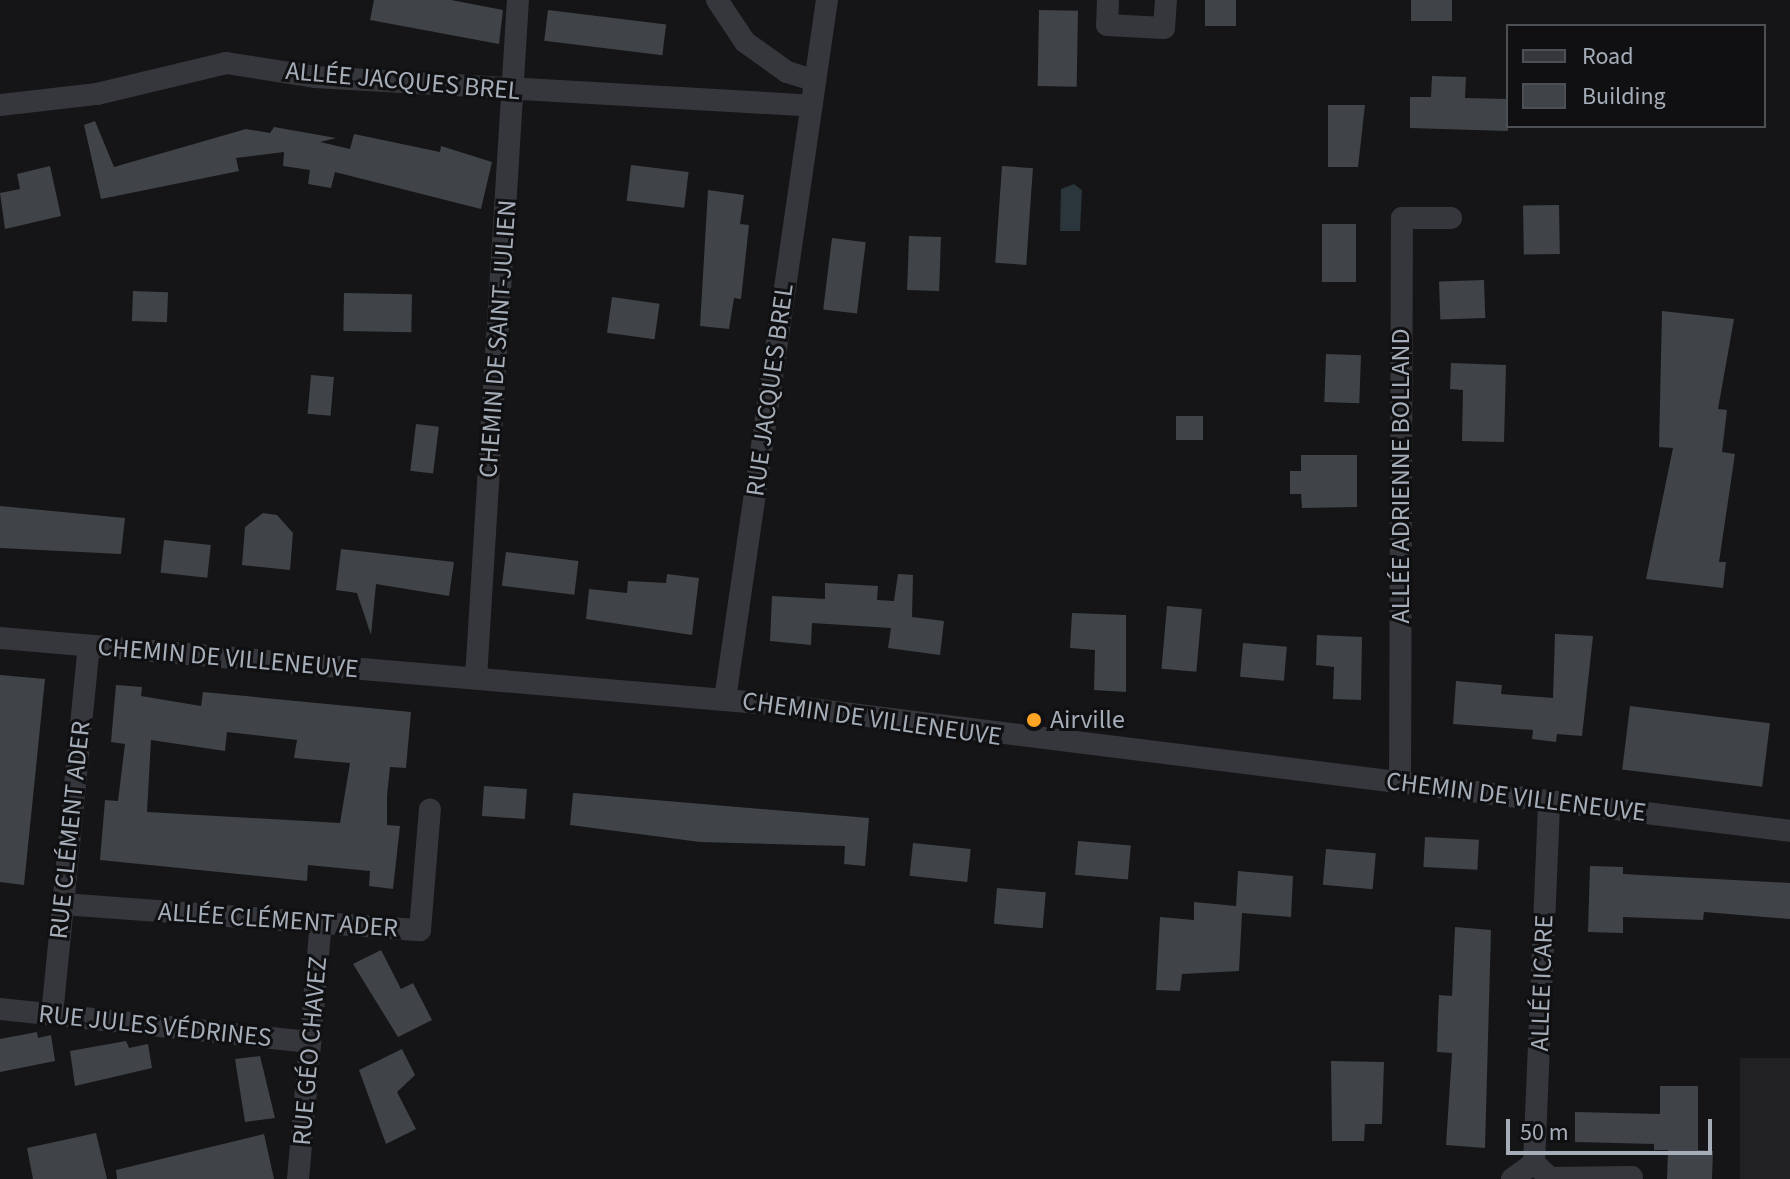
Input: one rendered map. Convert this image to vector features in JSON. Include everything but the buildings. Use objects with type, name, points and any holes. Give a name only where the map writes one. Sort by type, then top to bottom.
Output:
[{"type":"street","name":"CHEMIN DE SAINT-JULIEN","points":[[476,678],[518,0]]},
{"type":"street","points":[[717,0],[745,42],[787,72],[814,80]]},
{"type":"street","name":"RUE JACQUES BREL","points":[[725,699],[827,0]]},
{"type":"street","points":[[1108,0],[1107,25],[1164,28],[1166,0]]},
{"type":"street","name":"ALLÉE JACQUES BREL","points":[[0,105],[97,94],[226,63],[315,77],[811,106]]},
{"type":"street","name":"ALLÉE ADRIENNE BOLLAND","points":[[1400,781],[1402,218],[1451,218]]},
{"type":"street","name":"CHEMIN DE VILLENEUVE","points":[[0,638],[725,699],[1790,831]]},
{"type":"street","name":"RUE CLÉMENT ADER","points":[[52,1015],[89,646]]},
{"type":"street","name":"ALLÉE ICARE","points":[[1534,1163],[1549,802]]},
{"type":"street","name":"ALLÉE CLÉMENT ADER","points":[[63,904],[420,930],[430,809]]},
{"type":"street","name":"RUE GÉO CHAVEZ","points":[[298,1179],[321,923]]},
{"type":"street","name":"RUE JULES VÉDRINES","points":[[0,1009],[310,1042]]},
{"type":"street","points":[[1512,1179],[1534,1163],[1550,1178],[1632,1177]]},
{"type":"shaded area","points":[[1074,184],[1082,190],[1080,231],[1060,231],[1061,189]]},
{"type":"shaded area","points":[[1740,1058],[1790,1058],[1790,1179],[1740,1179]]},
{"type":"place","name":"Airville","points":[[1034,720]]}]
